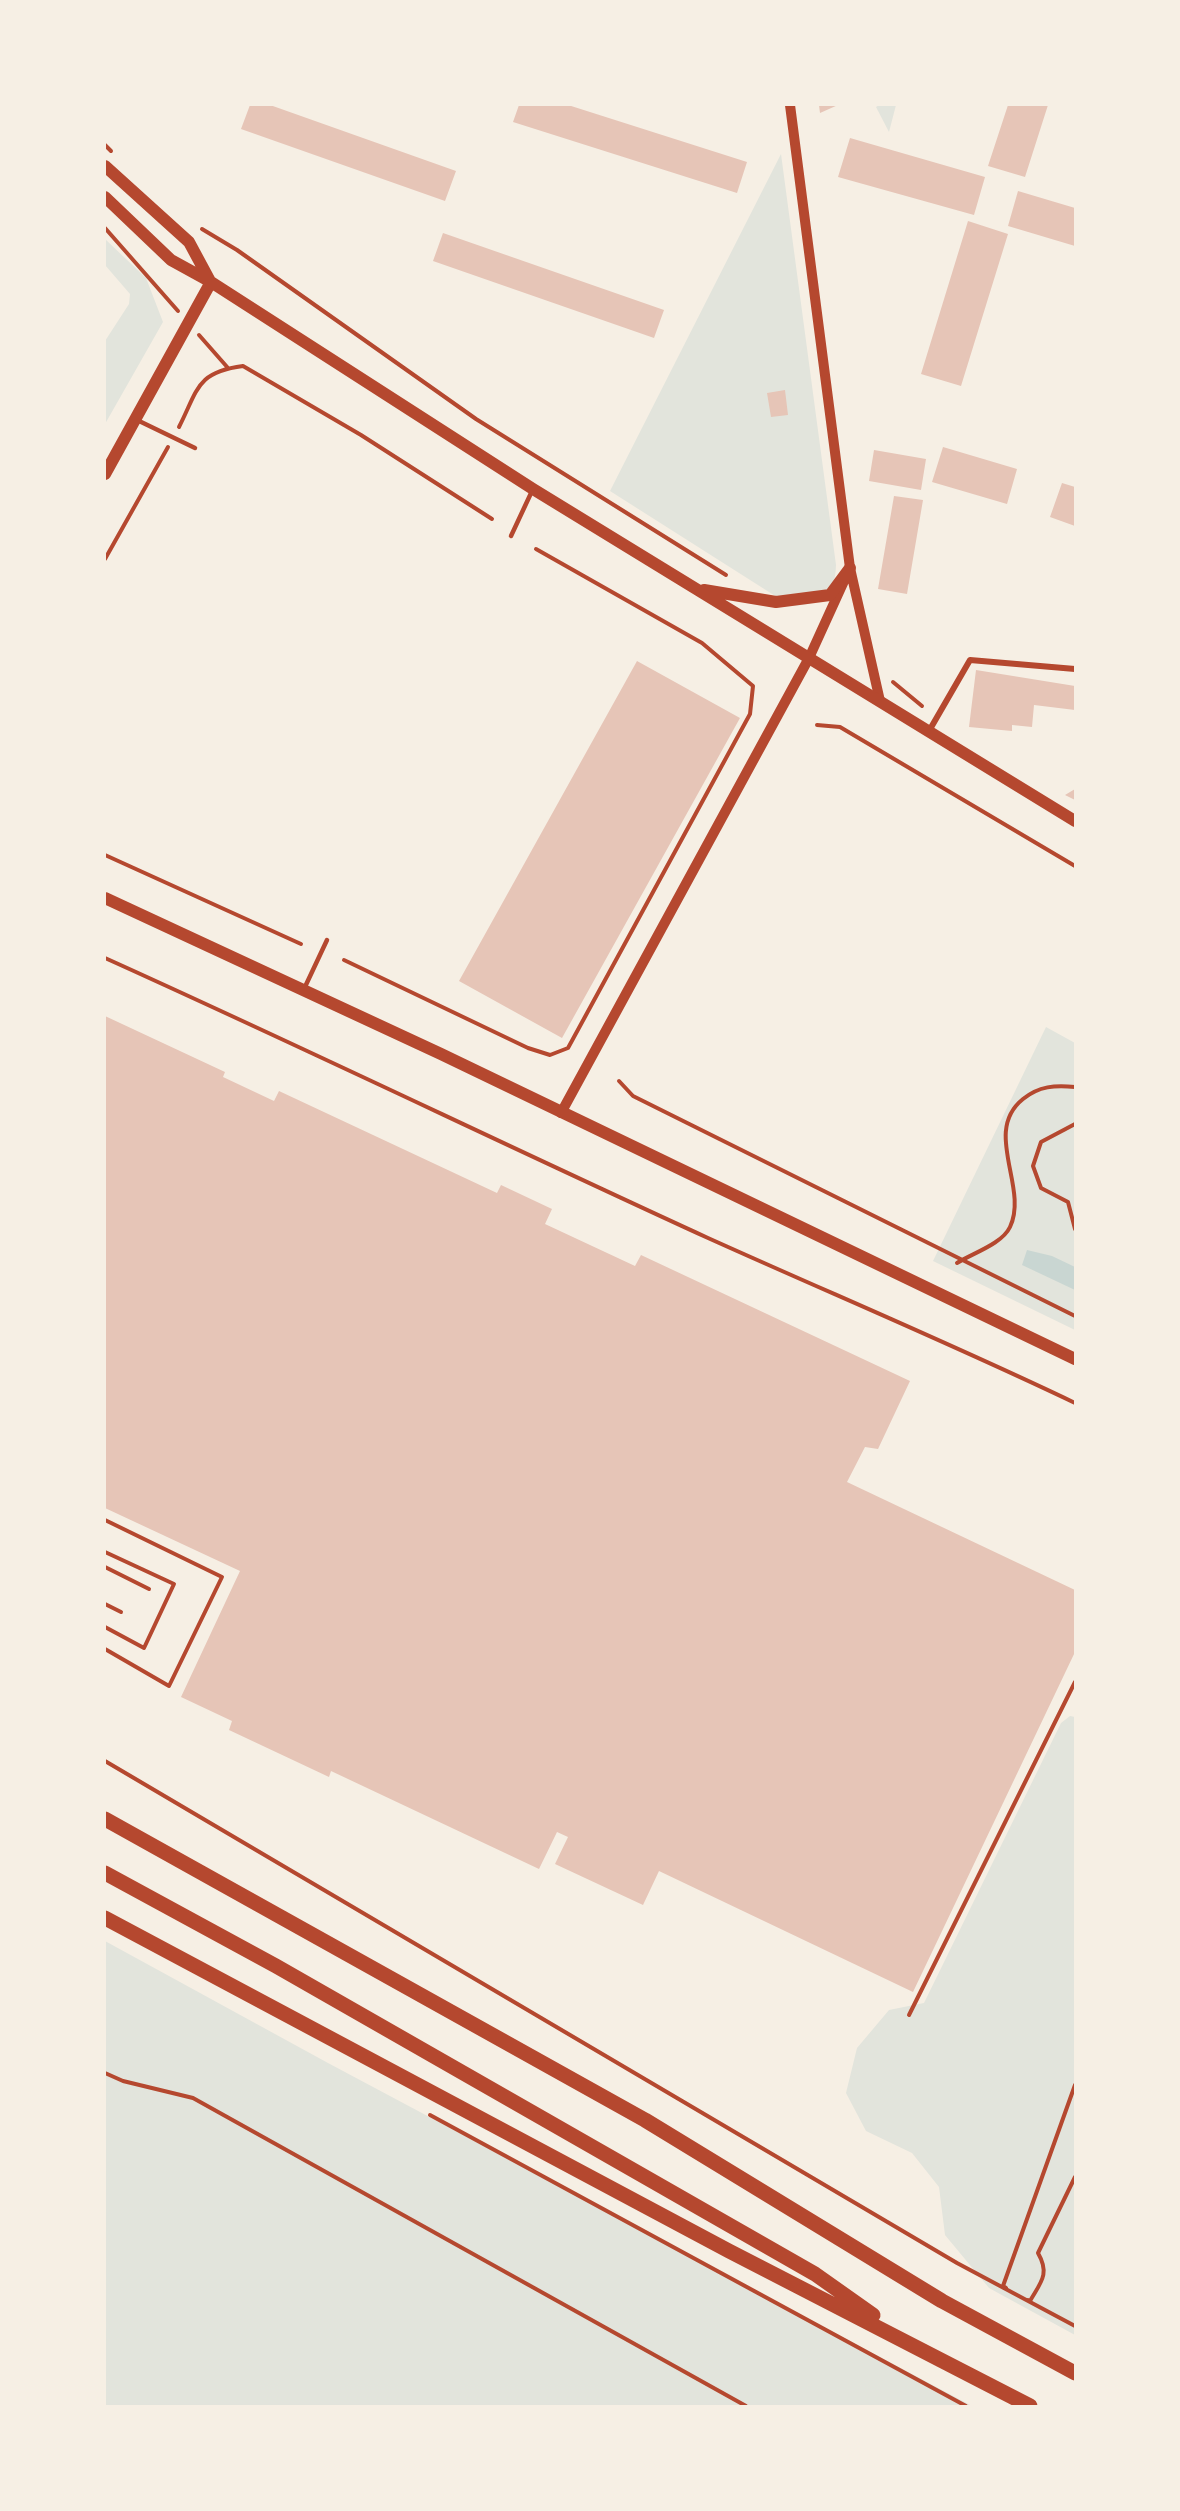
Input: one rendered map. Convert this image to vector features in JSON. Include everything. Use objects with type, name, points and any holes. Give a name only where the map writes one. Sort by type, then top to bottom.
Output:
[{"type":"main road","points":[[105,166],[189,242],[211,282]]},
{"type":"main road","points":[[105,197],[171,260],[211,282],[533,489],[1075,821]]},
{"type":"main road","points":[[105,474],[211,282]]},
{"type":"main road","points":[[697,589],[776,602],[830,596],[850,568]]},
{"type":"main road","points":[[105,898],[303,990],[1075,1359]]},
{"type":"main road","points":[[105,1819],[645,2120],[942,2301],[1075,2373]]},
{"type":"main road","points":[[105,1873],[276,1966],[815,2274],[918,2346]]},
{"type":"main road","points":[[105,1918],[729,2251],[918,2346],[1030,2406]]},
{"type":"street","points":[[790,105],[850,568],[880,701]]},
{"type":"street","points":[[561,1113],[809,657],[850,568]]},
{"type":"street","points":[[929,731],[970,660],[1075,669]]},
{"type":"lane","points":[[134,419],[195,448]]},
{"type":"lane","points":[[511,536],[533,489]]},
{"type":"lane","points":[[303,990],[327,940]]},
{"type":"path","points":[[105,145],[112,153]]},
{"type":"path","points":[[195,226],[237,250],[476,419],[731,578]]},
{"type":"path","points":[[105,228],[228,368]]},
{"type":"path","points":[[184,416],[201,381],[228,368],[243,366],[361,435],[492,519]]},
{"type":"path","points":[[105,558],[161,462]]},
{"type":"path","points":[[344,960],[528,1048],[550,1055],[568,1048],[750,714],[753,686],[702,643],[536,549]]},
{"type":"path","points":[[892,682],[937,717]]},
{"type":"path","points":[[817,725],[840,727],[1075,866]]},
{"type":"path","points":[[105,855],[301,944]]},
{"type":"path","points":[[105,958],[318,1054],[656,1214],[1075,1402]]},
{"type":"path","points":[[619,1081],[633,1096],[1075,1316]]},
{"type":"path","points":[[957,1263],[1003,1238],[1011,1226],[1014,1209],[1006,1149],[1006,1124],[1013,1107],[1030,1094],[1050,1085],[1075,1087]]},
{"type":"path","points":[[1075,1124],[1041,1142],[1033,1166],[1041,1188],[1068,1202],[1075,1229]]},
{"type":"path","points":[[105,1520],[222,1577],[169,1686],[105,1649]]},
{"type":"path","points":[[105,1552],[174,1584],[144,1648],[105,1627]]},
{"type":"path","points":[[105,1567],[149,1589]]},
{"type":"path","points":[[105,1604],[121,1612]]},
{"type":"path","points":[[909,2015],[1075,1682]]},
{"type":"path","points":[[105,1761],[947,2257],[1075,2326]]},
{"type":"path","points":[[105,2073],[123,2081],[193,2098],[746,2406]]},
{"type":"path","points":[[1075,2085],[1003,2286],[1030,2301],[1043,2279],[1045,2265],[1038,2253],[1075,2177]]},
{"type":"path","points":[[428,2114],[966,2406]]},
{"type":"shaded area","points":[[896,105],[889,132],[876,107]]},
{"type":"shaded area","points":[[781,154],[836,565],[833,585],[824,597],[811,603],[791,606],[610,491]]},
{"type":"shaded area","points":[[105,239],[146,278],[163,322],[105,424],[105,341],[129,304],[130,294],[105,265]]},
{"type":"shaded area","points":[[1046,1027],[1075,1043],[1075,1330],[933,1261]]},
{"type":"shaded area","points":[[1027,1250],[1052,1256],[1075,1267],[1075,1290],[1022,1265]]},
{"type":"shaded area","points":[[1070,1716],[1075,1717],[1075,2335],[989,2288],[945,2235],[939,2187],[912,2153],[866,2131],[846,2093],[857,2048],[889,2010],[924,2003],[1061,1723]]},
{"type":"shaded area","points":[[105,1941],[328,2063],[972,2406],[105,2406]]},
{"type":"building","points":[[250,105],[270,105],[456,171],[445,201],[241,129]]},
{"type":"building","points":[[519,105],[568,105],[747,162],[737,193],[513,122]]},
{"type":"building","points":[[819,105],[838,105],[820,113]]},
{"type":"building","points":[[1008,105],[1048,105],[1025,177],[988,166]]},
{"type":"building","points":[[850,138],[985,177],[974,215],[838,177]]},
{"type":"building","points":[[1018,191],[1075,208],[1075,246],[1008,226]]},
{"type":"building","points":[[968,221],[1008,234],[961,386],[921,374]]},
{"type":"building","points":[[443,233],[664,310],[654,338],[433,261]]},
{"type":"building","points":[[785,390],[788,415],[771,417],[767,393]]},
{"type":"building","points":[[943,447],[1017,469],[1007,504],[932,482]]},
{"type":"building","points":[[874,450],[926,459],[921,490],[869,481]]},
{"type":"building","points":[[1062,483],[1075,487],[1075,526],[1050,517]]},
{"type":"building","points":[[894,496],[923,500],[907,594],[878,589]]},
{"type":"building","points":[[637,661],[740,718],[562,1038],[459,981]]},
{"type":"building","points":[[976,670],[1075,686],[1075,710],[1034,705],[1032,727],[1012,725],[1012,731],[969,727]]},
{"type":"building","points":[[1075,789],[1075,800],[1065,795]]},
{"type":"building","points":[[105,1016],[225,1072],[223,1077],[274,1101],[279,1091],[497,1193],[501,1185],[552,1209],[545,1224],[635,1266],[641,1255],[910,1381],[878,1449],[865,1447],[847,1482],[1075,1590],[1075,1652],[913,1992],[659,1871],[643,1905],[555,1864],[568,1837],[557,1832],[539,1869],[331,1771],[329,1777],[229,1730],[232,1721],[181,1697],[240,1571],[105,1508]]}]
